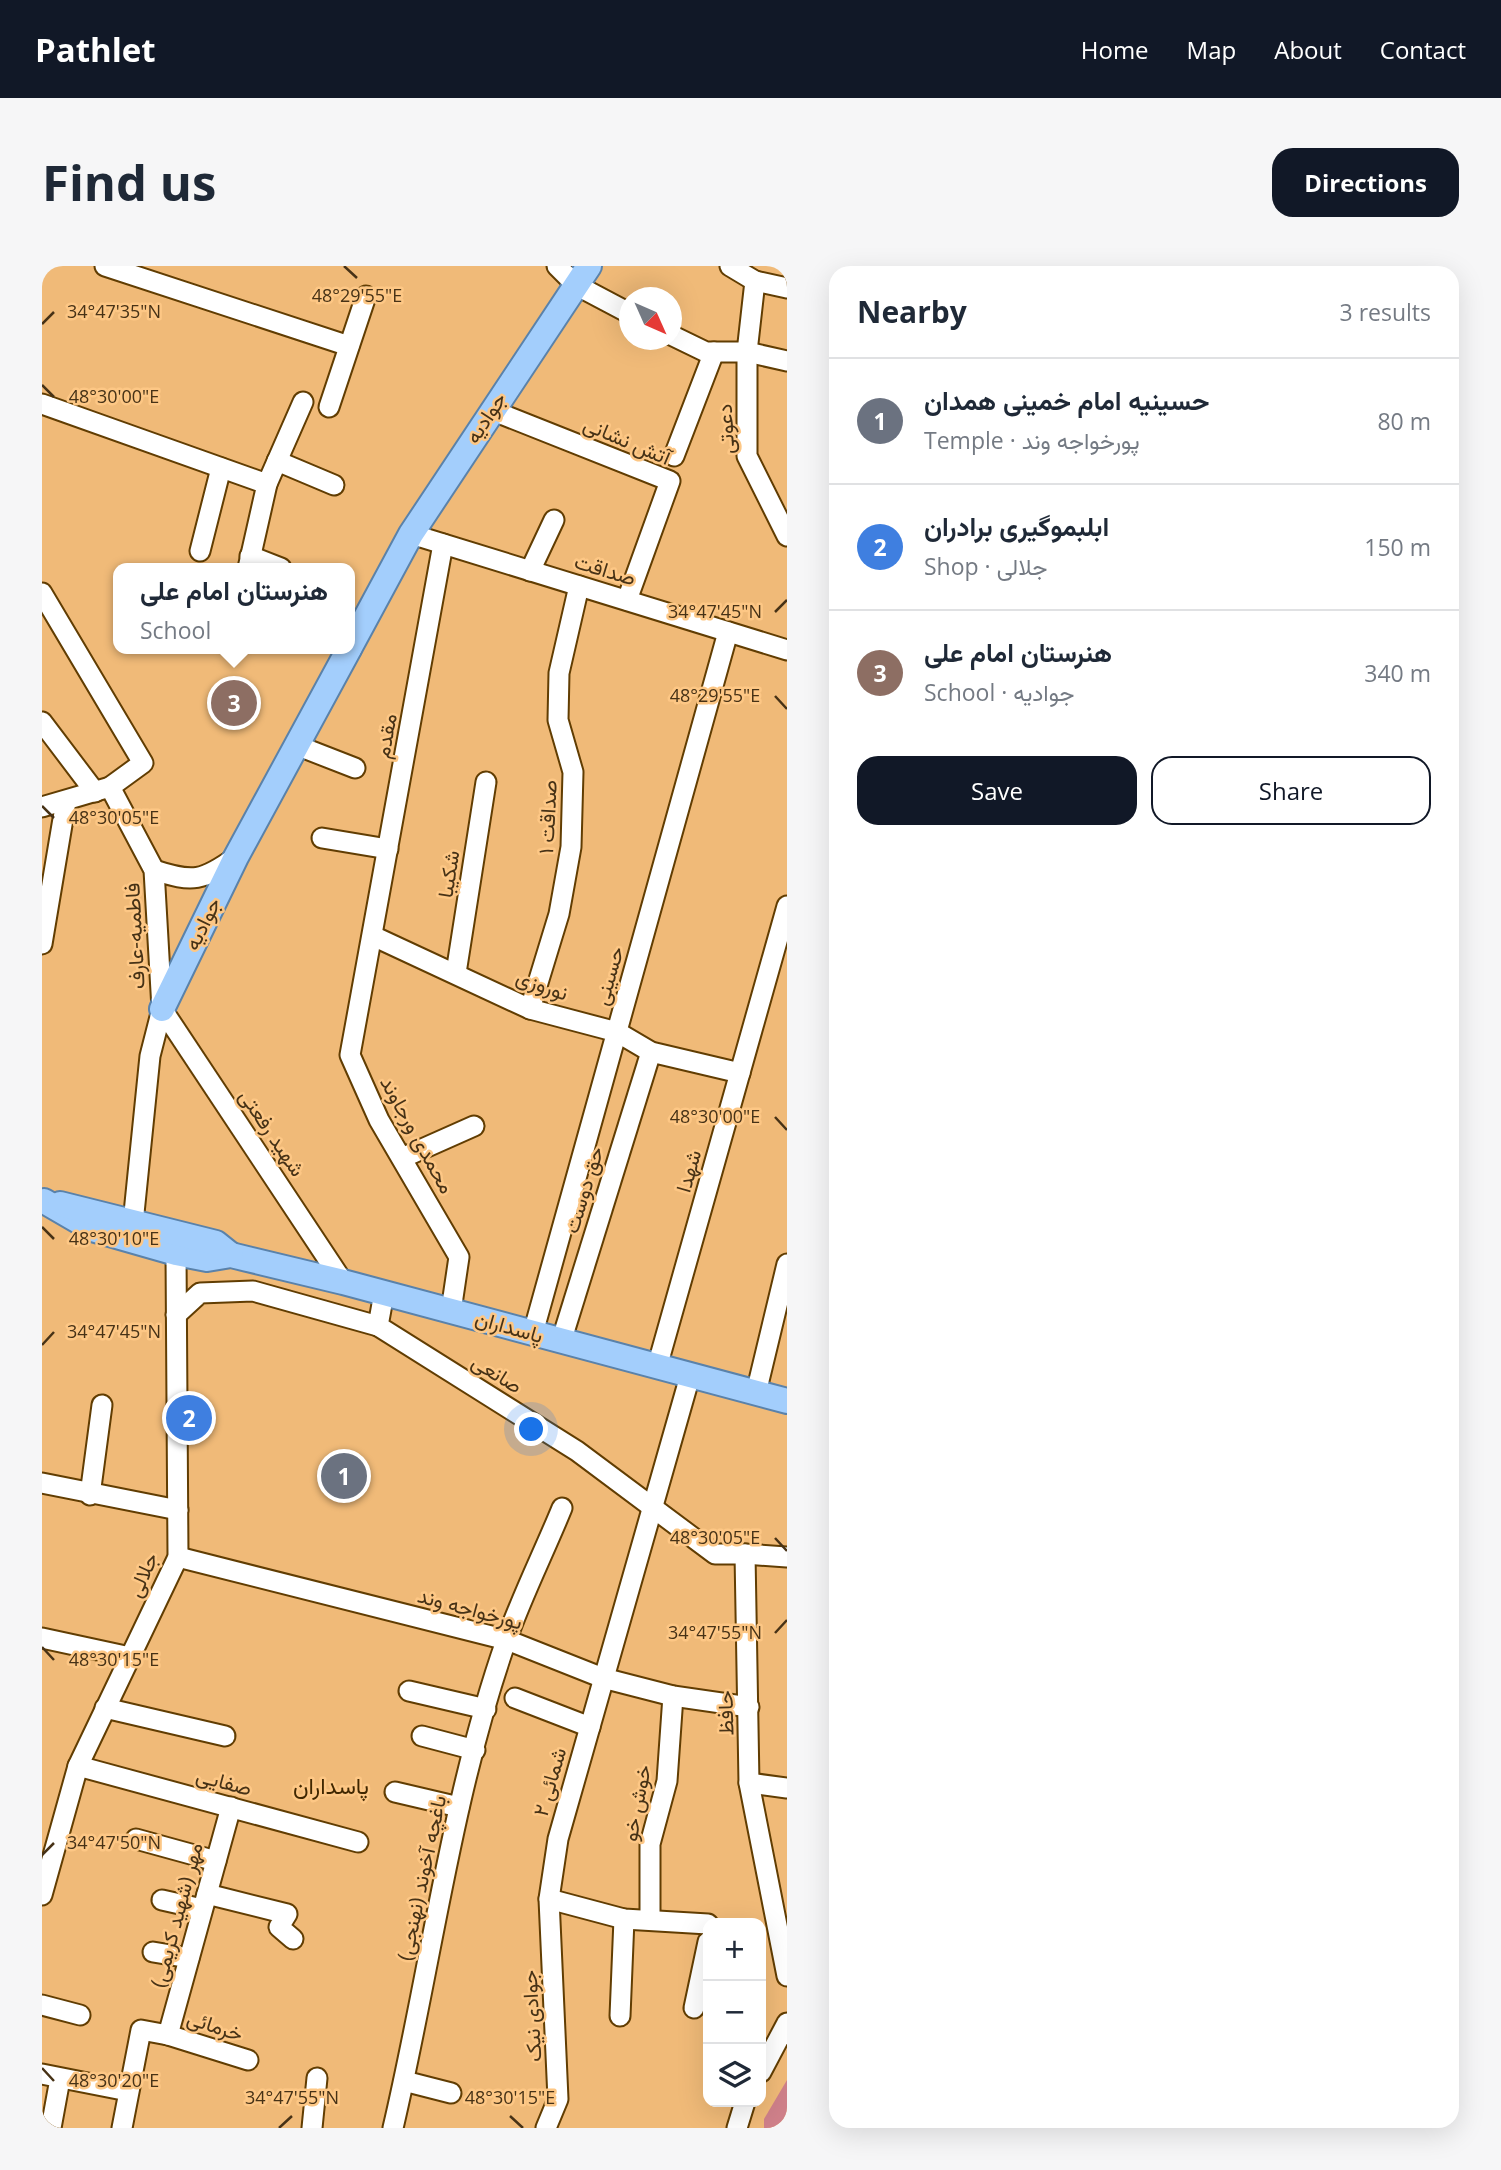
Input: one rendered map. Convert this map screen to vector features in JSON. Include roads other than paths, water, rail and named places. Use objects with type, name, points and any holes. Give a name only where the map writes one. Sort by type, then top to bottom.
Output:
[{"type":"main road","name":"جوادیه","points":[[355,637],[411,534],[582,276]]},
{"type":"main road","name":"جوادیه","points":[[162,1009],[236,857],[346,654]]},
{"type":"main road","name":"پاسداران","points":[[43,1203],[93,1210],[133,1223],[215,1243],[231,1255]]},
{"type":"main road","name":"پاسداران","points":[[43,1203],[92,1229],[176,1252],[207,1259],[231,1255],[343,1282],[787,1401]]},
{"type":"street","points":[[106,266],[349,346]]},
{"type":"street","points":[[557,266],[582,276],[619,305]]},
{"type":"street","points":[[741,271],[787,288]]},
{"type":"street","name":"دعوتی","points":[[741,271],[747,352],[747,456],[787,536]]},
{"type":"street","points":[[329,407],[366,296]]},
{"type":"street","points":[[682,340],[706,352],[747,352],[787,361]]},
{"type":"street","points":[[674,456],[714,352]]},
{"type":"street","points":[[249,562],[267,484],[303,402]]},
{"type":"street","points":[[42,404],[267,484]]},
{"type":"street","name":"آتش نشانی","points":[[491,410],[670,481],[627,600]]},
{"type":"street","points":[[277,461],[334,485]]},
{"type":"street","points":[[200,551],[221,468]]},
{"type":"street","points":[[530,571],[554,520]]},
{"type":"street","name":"صداقت","points":[[411,534],[787,650]]},
{"type":"street","name":"مقدم","points":[[373,936],[443,544]]},
{"type":"street","name":"صداقت ۱","points":[[530,1009],[559,914],[571,847],[573,772],[558,720],[559,673],[579,586]]},
{"type":"street","points":[[42,593],[143,763],[102,790],[42,807]]},
{"type":"street","name":"حسینی","points":[[533,1333],[728,632]]},
{"type":"street","name":"فاطمیه-عارف","points":[[42,722],[102,790],[154,870],[162,1009]]},
{"type":"street","points":[[296,746],[355,768]]},
{"type":"street","name":"شکیبا","points":[[456,973],[486,782]]},
{"type":"street","points":[[42,944],[66,801]]},
{"type":"street","points":[[322,838],[388,849]]},
{"type":"street","points":[[154,870],[178,878],[197,880],[215,873],[236,857]]},
{"type":"street","name":"شهدا","points":[[656,1367],[787,906]]},
{"type":"street","name":"نوروزی","points":[[373,936],[530,1009],[617,1032],[651,1052],[740,1073]]},
{"type":"street","name":"محمدی ورجاوند","points":[[373,936],[350,1055],[379,1120],[459,1257],[451,1311]]},
{"type":"street","name":"جوادیه","points":[[133,1223],[150,1056],[162,1009]]},
{"type":"street","name":"شهید رفعتی","points":[[162,1009],[343,1282]]},
{"type":"street","name":"حق دوست","points":[[561,1342],[651,1052]]},
{"type":"street","points":[[402,1158],[474,1126]]},
{"type":"street","name":"جلالی","points":[[43,1890],[78,1766],[178,1557],[176,1252]]},
{"type":"street","points":[[756,1393],[787,1264]]},
{"type":"street","name":"صانعی","points":[[176,1315],[200,1293],[253,1292],[378,1326],[577,1451],[651,1507]]},
{"type":"street","points":[[378,1326],[384,1293]]},
{"type":"street","name":"شمائی ۲","points":[[550,1899],[558,1839],[690,1376]]},
{"type":"street","points":[[90,1495],[102,1405]]},
{"type":"street","points":[[42,1483],[90,1495],[177,1510]]},
{"type":"street","points":[[651,1507],[715,1554],[787,1557]]},
{"type":"street","name":"باغچه آخوند (نهنجی)","points":[[393,2128],[459,1807],[506,1640],[562,1508]]},
{"type":"street","name":"حافظ","points":[[745,1554],[749,1783],[769,1924],[787,1976]]},
{"type":"street","name":"پورخواجه وند","points":[[178,1557],[506,1640],[603,1678],[673,1696],[749,1707]]},
{"type":"street","points":[[42,1638],[130,1657]]},
{"type":"street","points":[[409,1691],[486,1709]]},
{"type":"street","name":"خوش خو","points":[[650,1919],[650,1844],[667,1782],[673,1696]]},
{"type":"street","points":[[515,1698],[590,1727]]},
{"type":"street","points":[[105,1708],[225,1736]]},
{"type":"street","points":[[422,1736],[475,1750]]},
{"type":"street","name":"صفایی","points":[[78,1766],[358,1842]]},
{"type":"street","points":[[749,1783],[787,1788]]},
{"type":"street","points":[[395,1792],[459,1807]]},
{"type":"street","name":"مهر (شهید کریمی)","points":[[167,2035],[231,1807]]},
{"type":"street","points":[[136,1839],[216,1861]]},
{"type":"street","points":[[550,1899],[624,1919],[703,1924]]},
{"type":"street","name":"جوادی نیک","points":[[546,2128],[558,2099],[550,1899]]},
{"type":"street","points":[[162,1900],[204,1902],[287,1914],[279,1927],[293,1939]]},
{"type":"street","points":[[620,2016],[624,1919]]},
{"type":"street","points":[[153,1952],[189,1958]]},
{"type":"street","points":[[694,2008],[703,1966]]},
{"type":"street","points":[[42,2005],[80,2015]]},
{"type":"street","points":[[766,2063],[787,2024]]},
{"type":"street","name":"خرمائی","points":[[122,2128],[141,2030],[167,2035],[248,2060]]},
{"type":"street","points":[[51,2128],[51,2077],[128,2091]]},
{"type":"street","points":[[312,2128],[317,2078]]},
{"type":"street","points":[[404,2081],[451,2093]]},
{"type":"street","points":[[737,2128],[743,2107]]},
{"type":"place","name":"هنرستان امام علی","points":[[234,703]]},
{"type":"place","name":"ابلبموگیری برادران","points":[[189,1418]]},
{"type":"place","name":"حسینیه امام خمینی همدان","points":[[344,1476]]},
{"type":"district","name":"پاسداران","points":[[331,1786]]}]
